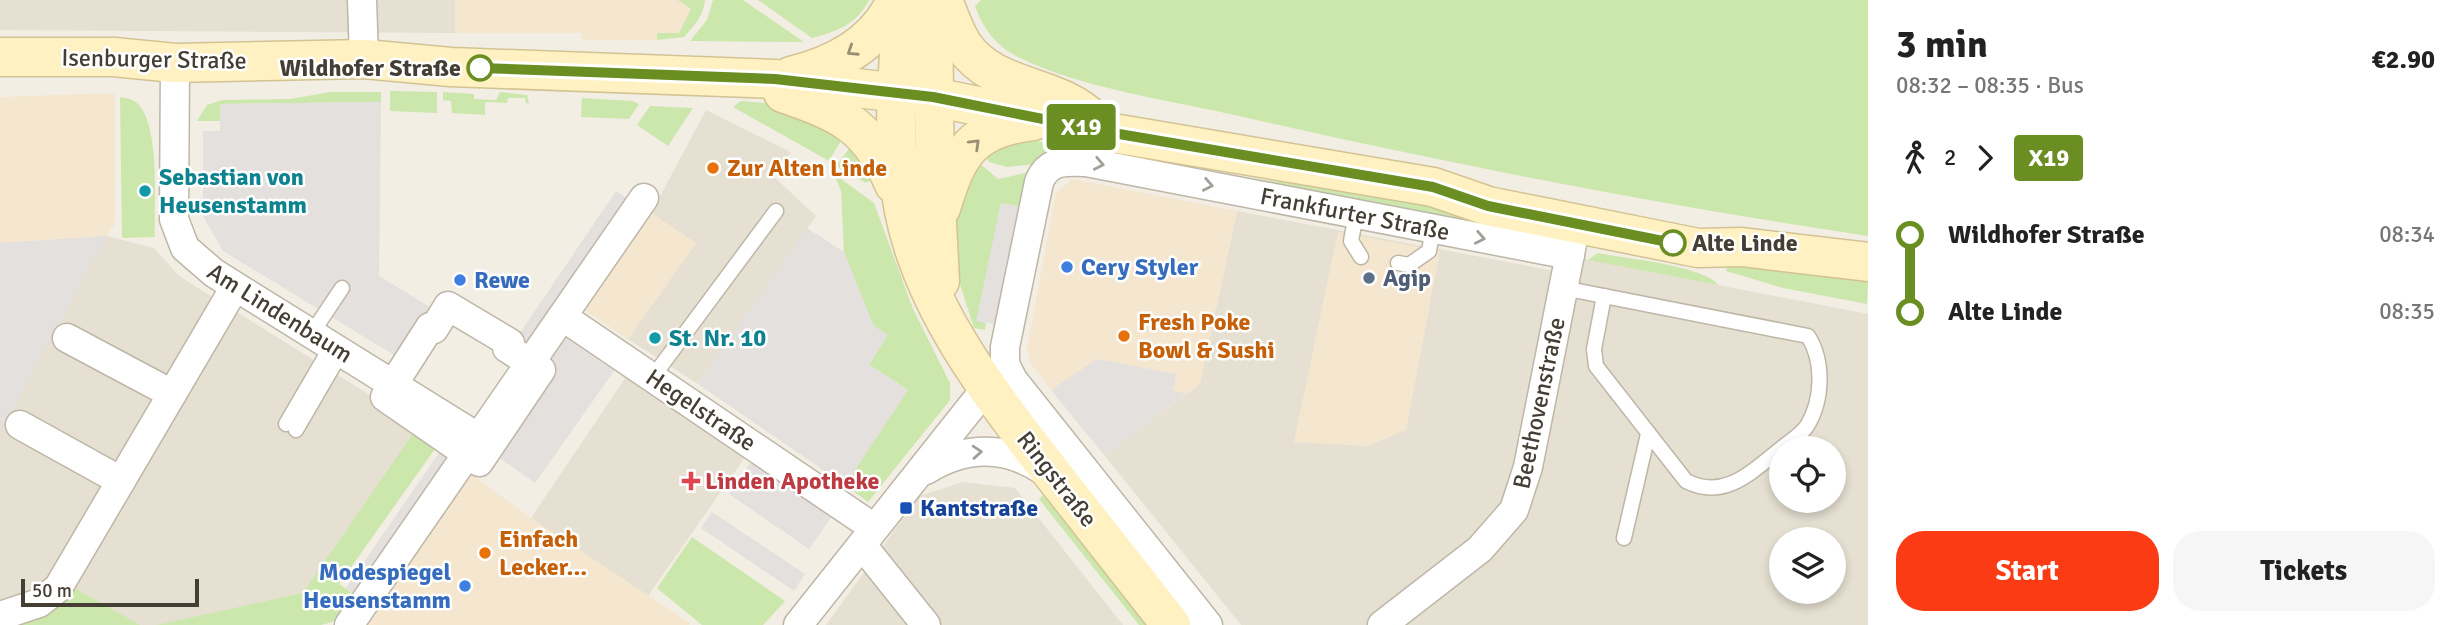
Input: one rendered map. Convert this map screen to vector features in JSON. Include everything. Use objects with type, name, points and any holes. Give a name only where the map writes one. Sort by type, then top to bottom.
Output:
[{"type":"main road","points":[[775,79],[807,72],[850,54],[870,38],[888,17],[895,0]]},
{"type":"main road","name":"Ringstraße","points":[[903,0],[894,123],[903,207],[917,258],[950,327],[987,387],[1171,625]]},
{"type":"main road","name":"Ringstraße","points":[[933,0],[936,226],[939,271],[950,327]]},
{"type":"main road","points":[[943,0],[964,46],[989,70],[1001,78],[1079,107],[1108,133]]},
{"type":"main road","name":"Isenburger Straße","points":[[2,62],[114,57],[175,63],[364,59],[451,67],[775,79],[895,92]]},
{"type":"main road","points":[[706,76],[778,91],[845,120],[877,148],[903,207]]},
{"type":"main road","name":"Frankfurter Straße","points":[[895,92],[933,97],[1108,133],[1433,187],[1488,206],[1576,228],[1698,248],[1742,247],[1868,262]]},
{"type":"main road","points":[[936,226],[957,165],[975,140],[1015,123],[1042,120]]},
{"type":"street","points":[[362,0],[364,59]]},
{"type":"street","name":"Am Lindenbaum","points":[[175,63],[173,201],[178,235],[198,262],[394,383],[474,446]]},
{"type":"street","points":[[1108,133],[1141,172]]},
{"type":"street","name":"Frankfurter Straße","points":[[1208,625],[1013,380],[1005,364],[1005,346],[1039,182],[1046,168],[1057,162],[1086,162],[1433,229],[1576,228]]},
{"type":"street","points":[[352,621],[644,198]]},
{"type":"street","name":"Beethovenstraße","points":[[1382,625],[1480,549],[1514,510],[1528,467],[1576,228]]},
{"type":"street","points":[[0,616],[39,603],[58,588],[235,287]]},
{"type":"street","points":[[394,383],[430,327],[434,329],[448,306],[510,343],[507,348],[531,363]]},
{"type":"street","name":"Hegelstraße","points":[[563,317],[652,377],[868,536],[926,625]]},
{"type":"street","points":[[67,338],[172,394]]},
{"type":"street","points":[[798,625],[987,387]]},
{"type":"street","points":[[20,425],[121,481]]},
{"type":"street","points":[[914,477],[958,454],[978,451],[1008,452],[1032,463],[1056,479]]},
{"type":"lane","points":[[652,377],[776,211]]},
{"type":"lane","points":[[1356,214],[1351,241],[1361,257]]},
{"type":"lane","points":[[1398,263],[1409,265],[1423,257],[1429,251],[1433,229]]},
{"type":"lane","points":[[291,427],[329,343],[342,288]]},
{"type":"lane","points":[[1563,288],[1808,336],[1817,350],[1820,363],[1812,415],[1806,426],[1795,436]]},
{"type":"lane","points":[[1604,296],[1594,349],[1596,366],[1673,468],[1686,481],[1700,488],[1718,489],[1732,485],[1769,458]]},
{"type":"lane","points":[[1624,538],[1648,434]]},
{"type":"shaded area","points":[[0,0],[455,0],[455,33],[0,30]]},
{"type":"shaded area","points":[[455,0],[678,0],[692,9],[679,34],[657,33],[657,40],[582,40],[581,33],[455,33]]},
{"type":"shaded area","points":[[115,93],[115,223],[107,236],[0,243],[0,97]]},
{"type":"shaded area","points":[[381,102],[379,276],[443,315],[407,363],[223,251],[203,216],[203,131],[220,131],[220,104]]},
{"type":"shaded area","points":[[706,110],[791,152],[772,175],[816,216],[698,384],[628,339],[696,243],[651,213]]},
{"type":"shaded area","points":[[1072,179],[1237,211],[1200,384],[1105,456],[1030,363],[1027,348],[1056,193]]},
{"type":"shaded area","points":[[616,191],[631,201],[531,349],[516,339]]},
{"type":"shaded area","points":[[1001,203],[1023,207],[999,325],[976,321]]},
{"type":"shaded area","points":[[1237,211],[1571,274],[1574,257],[1868,314],[1868,625],[1241,625],[1105,456],[1200,384]]},
{"type":"shaded area","points":[[651,213],[696,243],[628,339],[583,309]]},
{"type":"shaded area","points":[[807,228],[844,252],[873,325],[888,335],[869,365],[908,390],[845,485],[698,384]]},
{"type":"shaded area","points":[[1338,232],[1440,251],[1406,430],[1368,446],[1294,442]]},
{"type":"shaded area","points":[[107,236],[154,248],[179,276],[418,425],[444,436],[332,594],[277,625],[0,625],[0,243]]},
{"type":"shaded area","points":[[107,236],[0,433],[0,243]]},
{"type":"shaded area","points":[[566,338],[614,371],[535,483],[488,450]]},
{"type":"shaded area","points":[[1097,359],[1176,374],[1173,390],[1186,394],[1105,456],[1051,390]]},
{"type":"shaded area","points":[[632,368],[750,450],[648,596],[531,518]]},
{"type":"shaded area","points":[[441,450],[454,459],[359,597],[346,588]]},
{"type":"shaded area","points":[[752,460],[832,516],[809,549],[729,494]]},
{"type":"shaded area","points":[[454,461],[531,518],[690,623],[689,625],[341,625]]},
{"type":"shaded area","points":[[963,482],[1015,488],[1123,625],[826,625],[919,496]]},
{"type":"shaded area","points":[[712,512],[805,574],[794,591],[701,528]]},
{"type":"green space","points":[[678,0],[705,0],[700,16],[684,37],[657,40],[657,33],[679,33],[691,9]]},
{"type":"green space","points":[[713,0],[743,0],[804,42],[690,41],[707,20]]},
{"type":"green space","points":[[758,0],[869,0],[853,21],[812,38]]},
{"type":"green space","points":[[981,0],[1868,0],[1868,236],[1554,182],[1128,93],[1042,68],[1003,48],[991,36],[978,14],[975,6]]},
{"type":"green space","points":[[390,91],[437,92],[437,113],[390,111]]},
{"type":"green space","points":[[330,92],[381,92],[381,102],[220,104],[220,121],[197,121],[207,105],[222,100],[291,99]]},
{"type":"green space","points":[[443,92],[474,94],[474,99],[496,100],[500,92],[527,95],[529,104],[525,98],[508,98],[507,103],[485,102],[485,115],[452,113],[451,101],[443,100]]},
{"type":"green space","points":[[120,97],[140,106],[151,133],[155,169],[155,237],[122,238]]},
{"type":"green space","points":[[582,98],[632,101],[639,104],[629,119],[581,117]]},
{"type":"green space","points":[[741,101],[775,104],[842,139],[829,161],[733,107]]},
{"type":"green space","points":[[650,106],[693,108],[668,146],[637,125]]},
{"type":"green space","points":[[1025,139],[1102,152],[1007,167],[989,162],[984,153]]},
{"type":"green space","points":[[851,146],[872,179],[866,183],[836,166]]},
{"type":"green space","points":[[973,158],[998,179],[1030,172],[1023,187],[1020,207],[1001,203],[977,321],[986,323],[985,330],[974,328],[958,278],[952,226]]},
{"type":"green space","points":[[1161,167],[1343,190],[1533,224],[1530,242]]},
{"type":"green space","points":[[834,174],[874,203],[913,309],[950,383],[950,400],[868,502],[845,485],[908,390],[868,364],[873,325],[844,252],[841,191]]},
{"type":"green space","points":[[1598,253],[1681,268],[1710,278],[1718,285],[1588,260]]},
{"type":"green space","points":[[1728,263],[1868,282],[1867,304],[1783,288],[1726,271]]},
{"type":"green space","points":[[421,422],[444,436],[339,584],[355,595],[343,615],[336,621],[321,625],[157,625],[303,593]]},
{"type":"green space","points":[[1043,495],[1146,625],[1139,625],[1039,499]]},
{"type":"green space","points":[[692,537],[785,601],[763,625],[702,625],[657,588]]},
{"type":"green space","points":[[71,586],[140,625],[0,625]]},
{"type":"bus line","name":"X19","points":[[480,68],[775,79],[933,97],[1113,133],[1433,187],[1488,206],[1673,243]]},
{"type":"place","name":"Wildhofer Straße","points":[[480,68]]},
{"type":"place","name":"Zur Alten Linde","points":[[713,168]]},
{"type":"place","name":"Sebastian von Heusenstamm","points":[[145,191]]},
{"type":"place","name":"Alte Linde","points":[[1673,243]]},
{"type":"place","name":"Cery Styler","points":[[1067,267]]},
{"type":"place","name":"Agip","points":[[1369,278]]},
{"type":"place","name":"Rewe","points":[[460,280]]},
{"type":"place","name":"Fresh Poke Bowl & Sushi","points":[[1124,336]]},
{"type":"place","name":"St. Nr. 10","points":[[655,338]]},
{"type":"place","name":"Linden Apotheke","points":[[691,481]]},
{"type":"place","name":"Kantstraße","points":[[906,508]]},
{"type":"place","name":"Einfach Lecker...","points":[[485,553]]},
{"type":"place","name":"Modespiegel Heusenstamm","points":[[465,586]]}]
